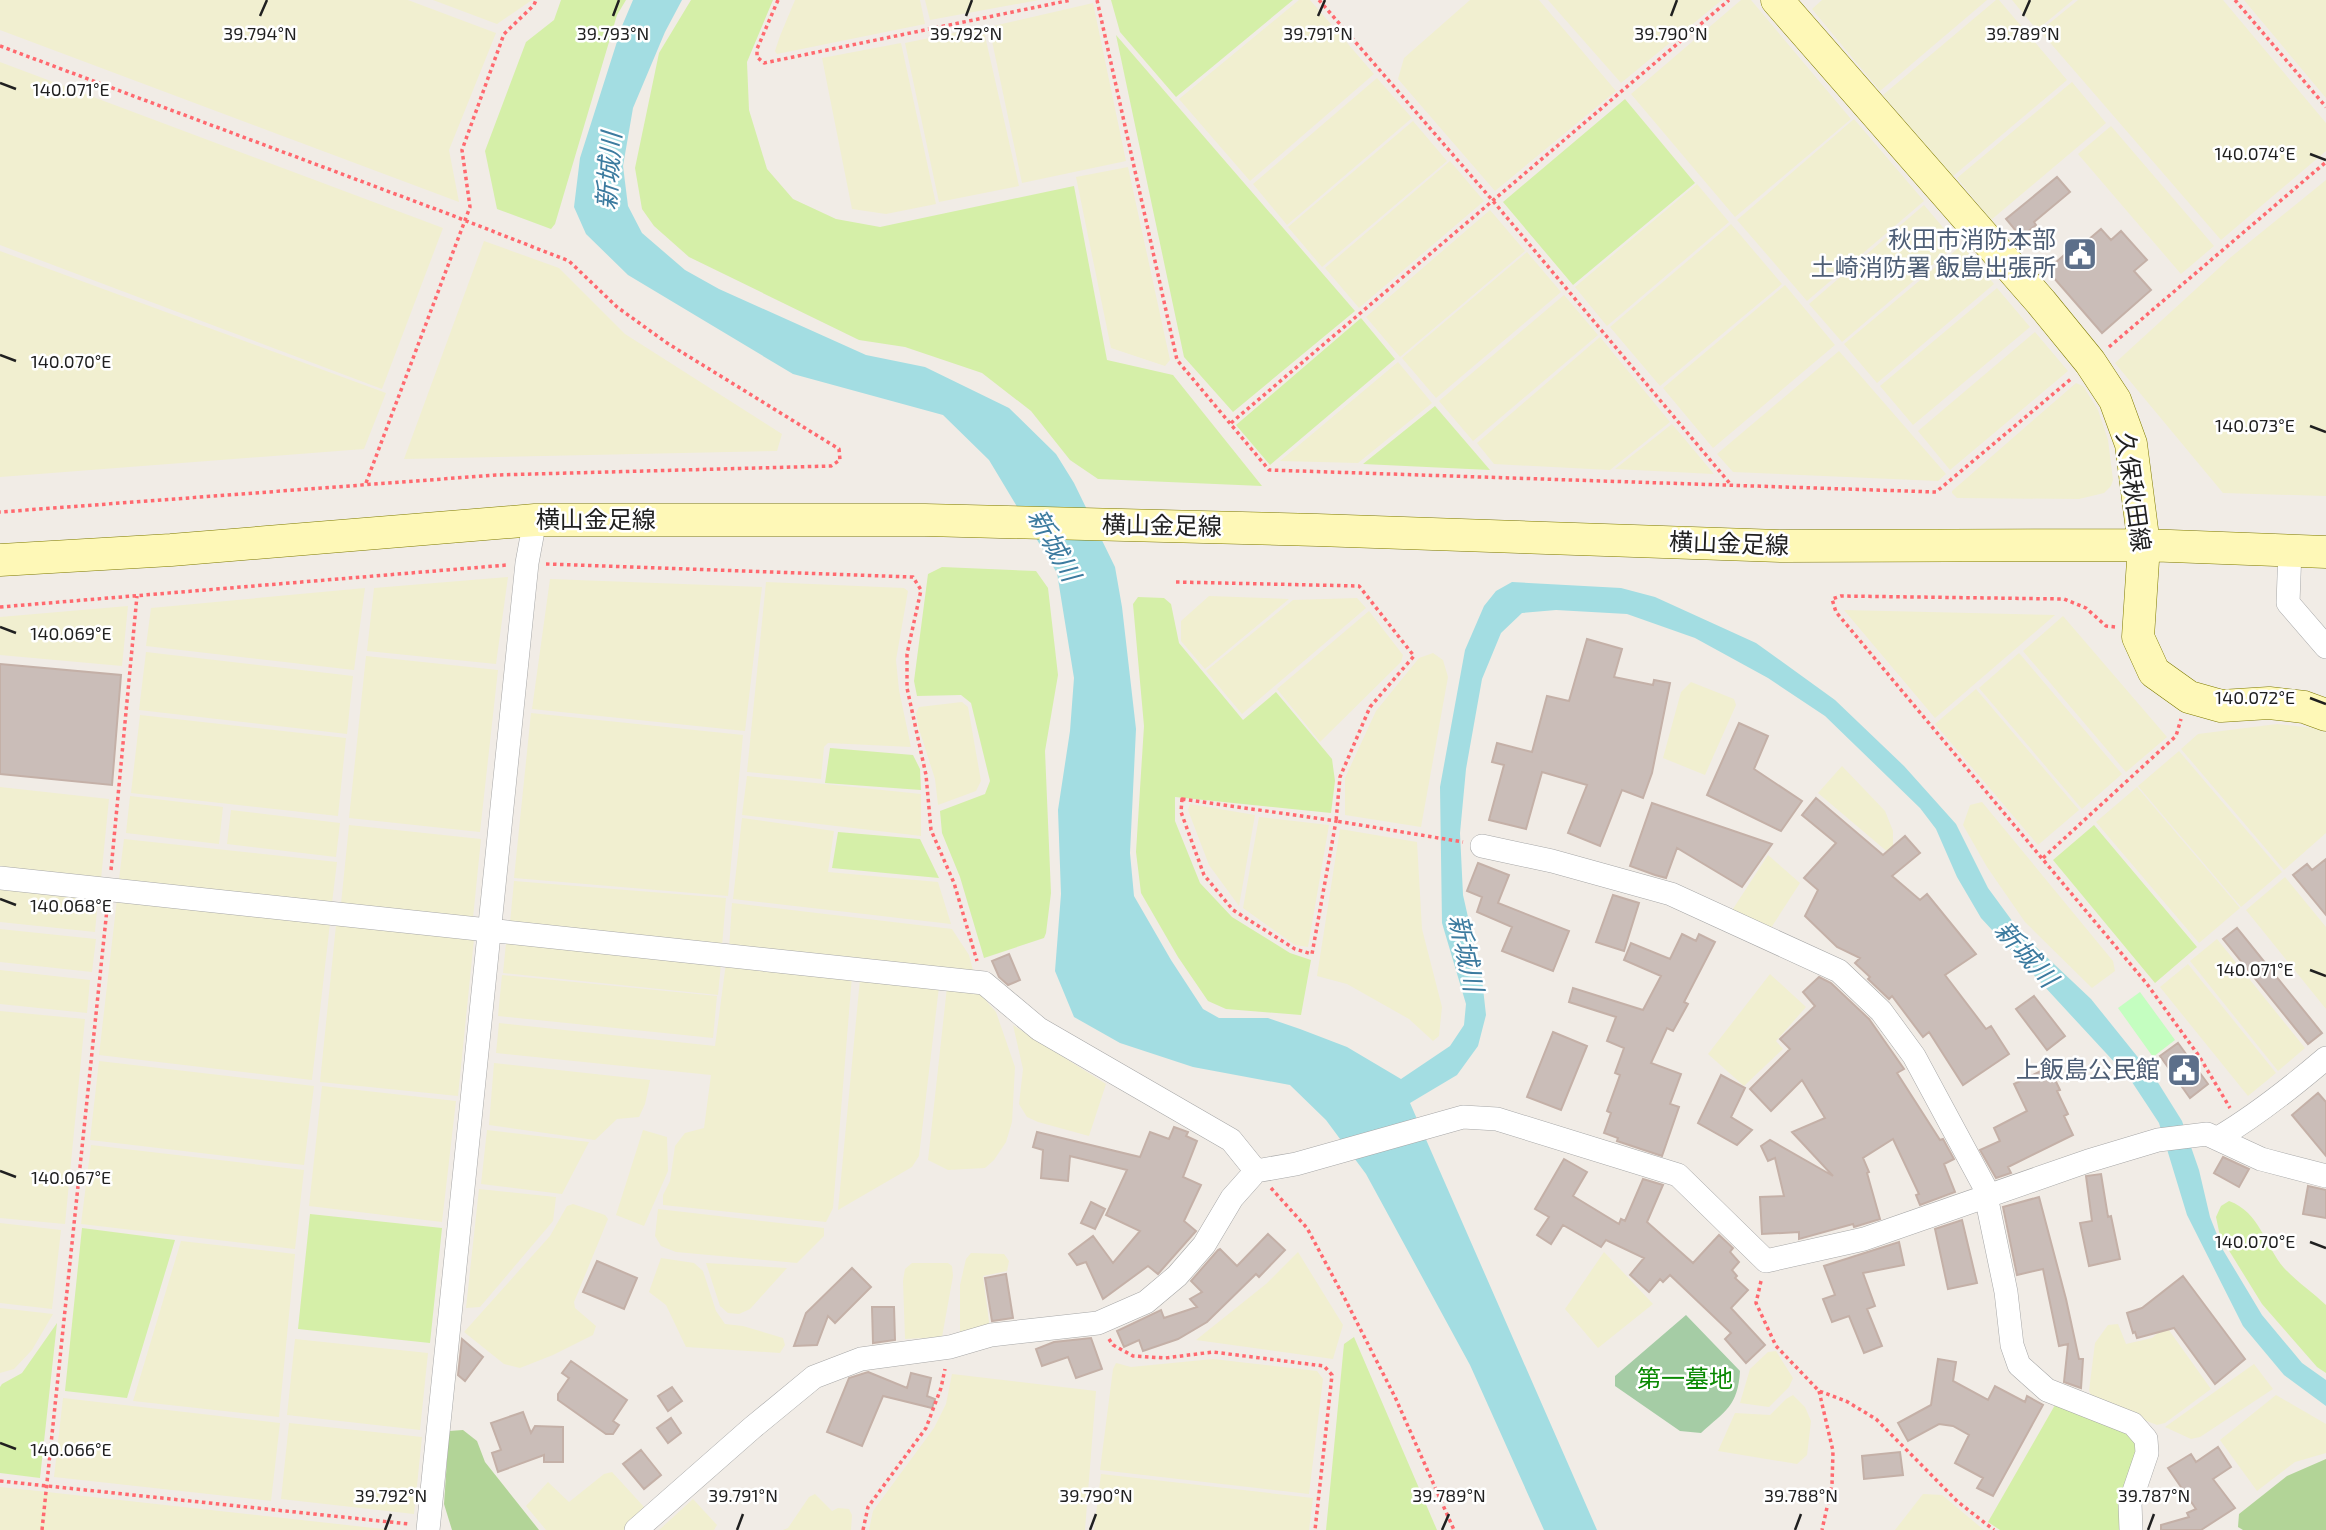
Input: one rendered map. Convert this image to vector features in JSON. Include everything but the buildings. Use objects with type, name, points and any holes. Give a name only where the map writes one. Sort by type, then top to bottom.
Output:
[{"type":"street","name":"久保秋田線","points":[[1777,0],[2041,302],[2090,362],[2115,400],[2131,444],[2144,545],[2138,637],[2154,672],[2189,697],[2221,706],[2269,703],[2304,707],[2326,715]]},
{"type":"street","name":"横山金足線","points":[[0,560],[171,550],[536,520],[925,520],[1781,546],[2144,545],[2326,552]]},
{"type":"street","points":[[429,1528],[527,564],[536,520]]},
{"type":"street","points":[[2290,550],[2288,603],[2326,647]]},
{"type":"street","points":[[1482,846],[1552,861],[1671,894],[1839,971],[1881,1012],[1914,1056],[1988,1195],[2006,1292],[2012,1345],[2019,1365],[2047,1390],[2133,1424],[2146,1438],[2147,1453],[2130,1503],[2131,1530]]},
{"type":"street","points":[[0,878],[984,983],[1039,1029],[1231,1140],[1256,1171]]},
{"type":"street","points":[[636,1530],[814,1377],[862,1359],[950,1347],[991,1335],[1098,1323],[1146,1302],[1177,1276],[1204,1245],[1231,1198],[1256,1171],[1296,1164],[1463,1117],[1497,1119],[1678,1175],[1766,1261],[1864,1239],[2088,1161],[2158,1140],[2213,1136],[2244,1123],[2326,1058]]},
{"type":"street","points":[[2213,1136],[2261,1159],[2326,1176]]},
{"type":"path","points":[[366,484],[470,207],[462,150],[504,34],[536,0]]},
{"type":"path","points":[[778,0],[757,48],[757,57],[764,63],[1071,0]]},
{"type":"path","points":[[1097,0],[1177,359],[1269,470],[1936,492],[2326,162]]},
{"type":"path","points":[[1319,0],[1493,201],[1732,486]]},
{"type":"path","points":[[1231,423],[1729,0]]},
{"type":"path","points":[[2235,0],[2326,107]]},
{"type":"path","points":[[0,46],[569,261],[617,307],[667,343],[839,449],[840,460],[831,466],[496,475],[0,512]]},
{"type":"path","points":[[0,607],[527,564],[913,577],[921,590],[907,654],[906,688],[926,775],[930,830],[954,883],[984,983]]},
{"type":"path","points":[[1176,582],[1359,586],[1414,656],[1370,707],[1340,777],[1336,821],[1312,954],[1294,949],[1233,910],[1204,874],[1181,812],[1182,799],[1336,821],[1482,846]]},
{"type":"path","points":[[42,1530],[137,596]]},
{"type":"path","points":[[2138,630],[2106,626],[2086,608],[2064,599],[1841,596],[1832,599],[1836,612],[2147,984],[2199,1056],[2231,1109],[2244,1123]]},
{"type":"path","points":[[2043,858],[2176,736],[2189,697]]},
{"type":"path","points":[[1256,1171],[1307,1227],[1395,1398],[1454,1530]]},
{"type":"path","points":[[1766,1261],[1756,1303],[1776,1346],[1819,1391],[1846,1401],[1876,1419],[1958,1502],[1993,1530]]},
{"type":"path","points":[[1098,1323],[1113,1345],[1133,1356],[1165,1358],[1213,1352],[1324,1366],[1332,1375],[1315,1530]]},
{"type":"path","points":[[863,1530],[868,1507],[926,1429],[941,1388],[950,1347]]},
{"type":"path","points":[[1819,1391],[1833,1451],[1832,1485],[1822,1530]]},
{"type":"path","points":[[0,1481],[429,1528]]},
{"type":"shaded area","points":[[0,0],[408,0],[496,33],[449,150],[459,202],[0,30]]},
{"type":"shaded area","points":[[433,0],[532,0],[497,24]]},
{"type":"shaded area","points":[[795,0],[920,0],[925,24],[777,54],[775,51],[780,36]]},
{"type":"shaded area","points":[[925,0],[1039,0],[930,20]]},
{"type":"shaded area","points":[[1299,0],[1310,0],[1374,74],[1250,181],[1179,99]]},
{"type":"shaded area","points":[[1470,0],[1539,0],[1616,91],[1495,191],[1398,79],[1404,58]]},
{"type":"shaded area","points":[[1548,0],[1722,0],[1621,83]]},
{"type":"shaded area","points":[[1741,0],[1751,0],[1851,119],[1735,217],[1631,94]]},
{"type":"shaded area","points":[[1822,0],[1987,0],[1880,91],[1812,9]]},
{"type":"shaded area","points":[[1999,0],[2067,80],[1952,177],[1883,95]]},
{"type":"shaded area","points":[[2012,0],[2073,0],[2037,30]]},
{"type":"shaded area","points":[[2078,0],[2223,0],[2326,123],[2326,151],[2221,240],[2040,31]]},
{"type":"shaded area","points":[[2244,0],[2326,0],[2326,98]]},
{"type":"shaded area","points":[[1093,3],[1126,161],[1022,183],[989,27]]},
{"type":"shaded area","points":[[983,27],[1019,186],[939,202],[905,43]]},
{"type":"shaded area","points":[[901,43],[936,204],[886,214],[852,209],[822,58]]},
{"type":"shaded area","points":[[0,62],[443,228],[382,389],[0,245]]},
{"type":"shaded area","points":[[1377,78],[1412,118],[1287,225],[1253,184]]},
{"type":"shaded area","points":[[2072,82],[2106,123],[1991,220],[1957,178]]},
{"type":"shaded area","points":[[1854,119],[1924,201],[1807,301],[1737,220]]},
{"type":"shaded area","points":[[1413,121],[1447,161],[1322,267],[1288,227]]},
{"type":"shaded area","points":[[2111,126],[2214,246],[2181,274],[2078,154]]},
{"type":"shaded area","points":[[1450,161],[1484,201],[1359,308],[1325,268]]},
{"type":"shaded area","points":[[1128,167],[1170,360],[1165,366],[1111,348],[1076,177]]},
{"type":"shaded area","points":[[2326,180],[2326,496],[2223,493],[2115,363],[2231,257]]},
{"type":"shaded area","points":[[1697,184],[1729,222],[1607,326],[1575,287]]},
{"type":"shaded area","points":[[1924,205],[1957,244],[1842,342],[1809,304]]},
{"type":"shaded area","points":[[1490,210],[1525,251],[1400,357],[1366,317]]},
{"type":"shaded area","points":[[1731,224],[1782,284],[1660,386],[1610,327]]},
{"type":"shaded area","points":[[484,241],[559,268],[625,334],[782,434],[777,451],[404,459]]},
{"type":"shaded area","points":[[1962,245],[1994,284],[1877,383],[1844,344]]},
{"type":"shaded area","points":[[0,251],[386,393],[364,449],[0,477]]},
{"type":"shaded area","points":[[1527,252],[1561,292],[1436,398],[1402,358]]},
{"type":"shaded area","points":[[1785,285],[1835,345],[1713,448],[1663,388]]},
{"type":"shaded area","points":[[1997,288],[2030,327],[1913,425],[1880,386]]},
{"type":"shaded area","points":[[1564,295],[1598,335],[1473,441],[1439,401]]},
{"type":"shaded area","points":[[2035,332],[2068,371],[1950,470],[1918,431]]},
{"type":"shaded area","points":[[1600,337],[1670,422],[1610,470],[1494,464],[1477,443]]},
{"type":"shaded area","points":[[1839,351],[1946,474],[1938,481],[1733,472],[1717,454]]},
{"type":"shaded area","points":[[1398,362],[1432,403],[1358,463],[1280,461]]},
{"type":"shaded area","points":[[2076,383],[2083,386],[2098,410],[2108,440],[2113,480],[2104,493],[2079,499],[1957,498],[1952,493],[1952,491]]},
{"type":"shaded area","points":[[1672,424],[1714,474],[1615,469]]},
{"type":"shaded area","points":[[508,577],[496,664],[367,651],[374,588]]},
{"type":"shaded area","points":[[550,579],[762,587],[745,731],[532,709]]},
{"type":"shaded area","points":[[766,582],[904,588],[908,591],[896,660],[899,690],[911,747],[828,743],[824,747],[821,779],[747,772]]},
{"type":"shaded area","points":[[365,588],[354,670],[146,646],[151,608]]},
{"type":"shaded area","points":[[1209,596],[1289,599],[1205,669],[1181,641],[1181,621]]},
{"type":"shaded area","points":[[1357,598],[1366,608],[1242,714],[1206,671],[1293,600]]},
{"type":"shaded area","points":[[128,606],[122,666],[0,655],[0,617]]},
{"type":"shaded area","points":[[1844,610],[2055,615],[1935,718]]},
{"type":"shaded area","points":[[1369,611],[1403,655],[1401,662],[1320,742],[1277,689]]},
{"type":"shaded area","points":[[2063,616],[2167,737],[2126,772],[2023,651]]},
{"type":"shaded area","points":[[146,652],[353,676],[347,734],[139,710]]},
{"type":"shaded area","points":[[1433,653],[1443,660],[1448,677],[1421,827],[1345,815],[1345,778],[1376,711],[1419,658]]},
{"type":"shaded area","points":[[2019,653],[2122,774],[2082,809],[1979,688]]},
{"type":"shaded area","points":[[366,656],[498,670],[480,832],[349,818]]},
{"type":"shaded area","points":[[1691,682],[1734,699],[1736,705],[1705,775],[1663,758],[1681,692]]},
{"type":"shaded area","points":[[1976,689],[2079,810],[2038,845],[1935,724]]},
{"type":"shaded area","points":[[962,702],[968,707],[981,781],[976,791],[938,805],[935,779],[916,713],[919,707]]},
{"type":"shaded area","points":[[531,713],[743,735],[728,896],[514,878]]},
{"type":"shaded area","points":[[140,715],[346,738],[338,816],[131,793]]},
{"type":"shaded area","points":[[2277,724],[2313,728],[2326,733],[2326,833],[2284,870],[2181,749],[2198,734]]},
{"type":"shaded area","points":[[2179,751],[2282,872],[2241,907],[2138,786]]},
{"type":"shaded area","points":[[1842,766],[1885,811],[1893,831],[1893,852],[1890,854],[1818,793]]},
{"type":"shaded area","points":[[747,776],[921,794],[921,836],[742,815]]},
{"type":"shaded area","points":[[0,787],[109,799],[101,879],[0,869]]},
{"type":"shaded area","points":[[2137,787],[2240,908],[2199,943],[2096,822]]},
{"type":"shaded area","points":[[130,796],[223,807],[219,844],[126,833]]},
{"type":"shaded area","points":[[1982,802],[2113,961],[2115,971],[2092,988],[2025,922],[1987,867],[1963,825],[1970,805]]},
{"type":"shaded area","points":[[1190,804],[1255,815],[1239,906],[1209,865],[1188,810]]},
{"type":"shaded area","points":[[231,810],[340,823],[336,857],[227,844]]},
{"type":"shaded area","points":[[1259,817],[1329,825],[1308,947],[1295,945],[1243,908]]},
{"type":"shaded area","points":[[742,818],[834,831],[828,872],[938,882],[951,924],[733,899]]},
{"type":"shaded area","points":[[349,825],[481,839],[473,918],[341,904]]},
{"type":"shaded area","points":[[1340,829],[1417,842],[1422,929],[1442,1007],[1439,1036],[1433,1041],[1409,1019],[1347,984],[1317,976]]},
{"type":"shaded area","points":[[124,839],[337,862],[332,903],[119,879]]},
{"type":"shaded area","points":[[1768,855],[1800,883],[1769,931],[1731,912]]},
{"type":"shaded area","points":[[2285,877],[2326,927],[2326,1009],[2246,910]]},
{"type":"shaded area","points":[[514,881],[726,898],[722,946],[510,923]]},
{"type":"shaded area","points":[[0,889],[98,899],[95,932],[0,922]]},
{"type":"shaded area","points":[[117,899],[330,923],[312,1080],[99,1055]]},
{"type":"shaded area","points":[[732,903],[952,929],[969,955],[974,974],[729,949]]},
{"type":"shaded area","points":[[336,925],[474,939],[458,1096],[320,1082]]},
{"type":"shaded area","points":[[0,929],[96,939],[92,972],[0,962]]},
{"type":"shaded area","points":[[2217,939],[2305,1048],[2278,1071],[2190,961]]},
{"type":"shaded area","points":[[506,943],[721,964],[718,995],[503,973]]},
{"type":"shaded area","points":[[726,963],[852,976],[833,1208],[826,1222],[663,1205],[675,1146],[685,1133],[704,1128],[711,1075],[496,1053],[499,1023],[715,1046]]},
{"type":"shaded area","points":[[2188,964],[2276,1073],[2248,1096],[2160,987]]},
{"type":"shaded area","points":[[0,970],[90,980],[87,1013],[0,1004]]},
{"type":"shaded area","points":[[1770,974],[1806,1007],[1776,1041],[1783,1049],[1744,1086],[1708,1054]]},
{"type":"shaded area","points":[[502,975],[717,996],[713,1038],[498,1016]]},
{"type":"shaded area","points":[[860,979],[939,987],[919,1156],[912,1167],[838,1210]]},
{"type":"shaded area","points":[[947,987],[981,995],[996,1012],[1015,1067],[1012,1122],[1006,1142],[985,1168],[948,1170],[928,1160]]},
{"type":"shaded area","points":[[0,1011],[85,1019],[65,1224],[0,1218]]},
{"type":"shaded area","points":[[1013,1025],[1106,1084],[1089,1136],[1027,1117],[1019,1104],[1023,1069]]},
{"type":"shaded area","points":[[99,1061],[314,1086],[304,1165],[90,1140]]},
{"type":"shaded area","points":[[494,1063],[650,1080],[639,1117],[617,1119],[595,1140],[489,1125]]},
{"type":"shaded area","points":[[322,1086],[456,1101],[442,1222],[309,1206]]},
{"type":"shaded area","points":[[487,1130],[589,1142],[562,1194],[481,1184]]},
{"type":"shaded area","points":[[643,1130],[667,1137],[668,1171],[644,1226],[616,1215]]},
{"type":"shaded area","points":[[91,1145],[304,1170],[295,1249],[81,1224]]},
{"type":"shaded area","points":[[479,1189],[556,1197],[553,1221],[480,1307],[466,1308]]},
{"type":"shaded area","points":[[573,1204],[605,1215],[608,1219],[574,1302],[575,1308],[596,1326],[593,1335],[520,1368],[504,1364],[464,1332],[550,1236],[567,1206]]},
{"type":"shaded area","points":[[658,1209],[824,1228],[824,1236],[797,1263],[676,1252],[661,1246],[655,1236]]},
{"type":"shaded area","points":[[0,1223],[61,1230],[52,1309],[0,1303]]},
{"type":"shaded area","points":[[181,1241],[295,1254],[279,1417],[133,1401]]},
{"type":"shaded area","points":[[1298,1252],[1343,1325],[1333,1359],[1196,1340],[1266,1284]]},
{"type":"shaded area","points":[[1604,1252],[1653,1304],[1598,1348],[1565,1309]]},
{"type":"shaded area","points":[[971,1253],[1004,1254],[1009,1261],[1007,1271],[983,1276],[990,1329],[960,1332],[960,1285],[966,1259]]},
{"type":"shaded area","points":[[661,1258],[694,1263],[703,1271],[716,1311],[725,1324],[743,1326],[783,1338],[785,1345],[780,1353],[686,1347],[666,1305],[649,1292]]},
{"type":"shaded area","points":[[706,1263],[787,1268],[750,1309],[739,1314],[728,1313],[720,1306]]},
{"type":"shaded area","points":[[912,1263],[948,1263],[952,1266],[953,1276],[942,1337],[905,1339],[903,1281],[905,1269]]},
{"type":"shaded area","points":[[0,1308],[53,1314],[32,1350],[14,1369],[0,1373]]},
{"type":"shaded area","points":[[2118,1324],[2126,1344],[2152,1338],[2166,1326],[2211,1389],[2165,1423],[2157,1425],[2094,1400],[2089,1391],[2095,1343],[2108,1325]]},
{"type":"shaded area","points":[[295,1339],[428,1353],[420,1430],[287,1415]]},
{"type":"shaded area","points":[[1776,1351],[1793,1378],[1789,1387],[1769,1407],[1740,1403],[1750,1369],[1768,1352]]},
{"type":"shaded area","points":[[1213,1359],[1317,1371],[1323,1379],[1309,1494],[1100,1470],[1116,1363],[1131,1367]]},
{"type":"shaded area","points":[[2254,1364],[2273,1389],[2200,1437],[2191,1439],[2165,1427]]},
{"type":"shaded area","points":[[952,1374],[1096,1391],[1085,1530],[869,1530],[873,1511],[934,1428],[946,1404]]},
{"type":"shaded area","points":[[1793,1395],[1805,1407],[1811,1421],[1807,1455],[1797,1464],[1718,1451],[1735,1413],[1770,1415]]},
{"type":"shaded area","points":[[2276,1395],[2326,1424],[2326,1453],[2295,1462],[2257,1491],[2220,1440]]},
{"type":"shaded area","points":[[63,1398],[280,1423],[271,1501],[54,1477]]},
{"type":"shaded area","points":[[289,1423],[422,1437],[414,1514],[281,1499]]},
{"type":"shaded area","points":[[612,1472],[645,1508],[629,1530],[546,1530],[526,1506],[548,1482],[569,1502],[604,1474]]},
{"type":"shaded area","points":[[1101,1474],[1313,1498],[1309,1530],[1094,1530]]},
{"type":"shaded area","points":[[0,1487],[29,1490],[392,1530],[0,1530]]},
{"type":"shaded area","points":[[815,1494],[832,1511],[838,1508],[849,1509],[852,1515],[851,1530],[783,1530],[788,1528],[809,1497]]},
{"type":"shaded area","points":[[1923,1494],[1942,1495],[1984,1530],[1895,1530]]},
{"type":"shaded area","points":[[693,1499],[717,1525],[714,1530],[659,1530]]},
{"type":"green space","points":[[561,0],[626,0],[617,15],[555,224],[551,229],[497,209],[485,151],[526,42],[554,20]]},
{"type":"green space","points":[[691,0],[773,0],[747,62],[749,110],[767,169],[793,199],[836,219],[880,227],[1074,186],[1107,360],[1173,375],[1262,486],[1098,479],[1070,460],[1031,411],[982,373],[905,347],[859,340],[689,257],[654,226],[642,209],[635,168],[659,53]]},
{"type":"green space","points":[[1111,0],[1293,0],[1176,97],[1120,32]]},
{"type":"green space","points":[[1116,35],[1355,311],[1233,412],[1184,357]]},
{"type":"green space","points":[[1625,99],[1695,183],[1573,285],[1503,202]]},
{"type":"green space","points":[[1361,318],[1395,359],[1270,465],[1236,425]]},
{"type":"green space","points":[[1435,406],[1490,470],[1363,464]]},
{"type":"green space","points":[[942,567],[1036,571],[1048,588],[1058,675],[1045,751],[1051,893],[1046,933],[1044,938],[984,958],[960,877],[942,833],[940,811],[985,794],[990,781],[971,703],[961,695],[917,696],[914,681],[928,574]]},
{"type":"green space","points":[[1138,597],[1164,598],[1171,604],[1179,643],[1243,720],[1276,692],[1332,759],[1335,781],[1331,813],[1175,797],[1175,821],[1200,883],[1232,917],[1290,953],[1311,960],[1301,1015],[1226,1009],[1208,1001],[1178,957],[1141,893],[1136,852],[1144,726],[1133,604]]},
{"type":"green space","points":[[830,748],[913,755],[920,769],[921,790],[825,783]]},
{"type":"green space","points":[[2094,825],[2197,947],[2155,983],[2053,860]]},
{"type":"green space","points":[[838,832],[920,839],[939,878],[832,868]]},
{"type":"green space","points":[[2140,992],[2175,1040],[2153,1057],[2118,1008]]},
{"type":"green space","points":[[2229,1201],[2248,1213],[2284,1268],[2326,1305],[2326,1373],[2317,1367],[2262,1304],[2220,1236],[2216,1217],[2221,1206]]},
{"type":"green space","points":[[310,1214],[442,1228],[430,1343],[298,1329]]},
{"type":"green space","points":[[82,1228],[175,1240],[127,1398],[65,1391]]},
{"type":"green space","name":"第一墓地","points":[[1686,1315],[1740,1371],[1739,1383],[1729,1407],[1701,1433],[1680,1431],[1615,1386],[1615,1376]]},
{"type":"green space","points":[[57,1323],[40,1478],[0,1473],[0,1387],[22,1373]]},
{"type":"green space","points":[[1354,1337],[1437,1530],[1326,1530],[1344,1344]]},
{"type":"green space","points":[[2059,1398],[2144,1443],[2125,1530],[2000,1530],[1988,1522]]},
{"type":"green space","points":[[463,1430],[477,1441],[485,1462],[539,1530],[452,1530],[444,1504],[449,1431]]},
{"type":"green space","points":[[2326,1459],[2326,1530],[2243,1530],[2238,1527],[2239,1514],[2287,1476]]},
{"type":"water","name":"新城川","points":[[633,0],[682,0],[665,32],[633,108],[623,166],[628,206],[642,233],[685,270],[719,289],[866,355],[925,367],[1009,408],[1056,454],[1074,483],[1115,567],[1122,607],[1136,729],[1130,853],[1134,896],[1203,1009],[1219,1018],[1268,1018],[1300,1029],[1347,1047],[1401,1079],[1450,1046],[1464,1025],[1466,1004],[1442,923],[1440,787],[1465,650],[1484,606],[1496,591],[1512,582],[1621,588],[1655,597],[1756,643],[1835,700],[1904,766],[1956,824],[1988,888],[2021,933],[2091,999],[2157,1081],[2182,1121],[2199,1170],[2210,1217],[2223,1250],[2262,1315],[2302,1363],[2326,1380],[2326,1406],[2284,1375],[2243,1326],[2187,1215],[2159,1123],[2130,1079],[1981,918],[1957,877],[1936,829],[1920,808],[1825,716],[1768,678],[1695,638],[1627,614],[1556,610],[1522,613],[1501,633],[1482,679],[1466,769],[1460,833],[1463,895],[1482,979],[1486,1015],[1478,1046],[1457,1075],[1410,1103],[1597,1530],[1544,1530],[1470,1365],[1366,1174],[1326,1120],[1290,1085],[1193,1067],[1120,1043],[1074,1017],[1055,971],[1061,894],[1058,810],[1070,731],[1074,678],[1057,573],[989,460],[943,415],[793,374],[628,275],[586,234],[574,207],[580,158],[622,26]]},
{"type":"place","name":"秋田市消防本部 土崎消防署 飯島出張所","points":[[2080,254]]},
{"type":"place","name":"上飯島公民館","points":[[2184,1070]]}]
